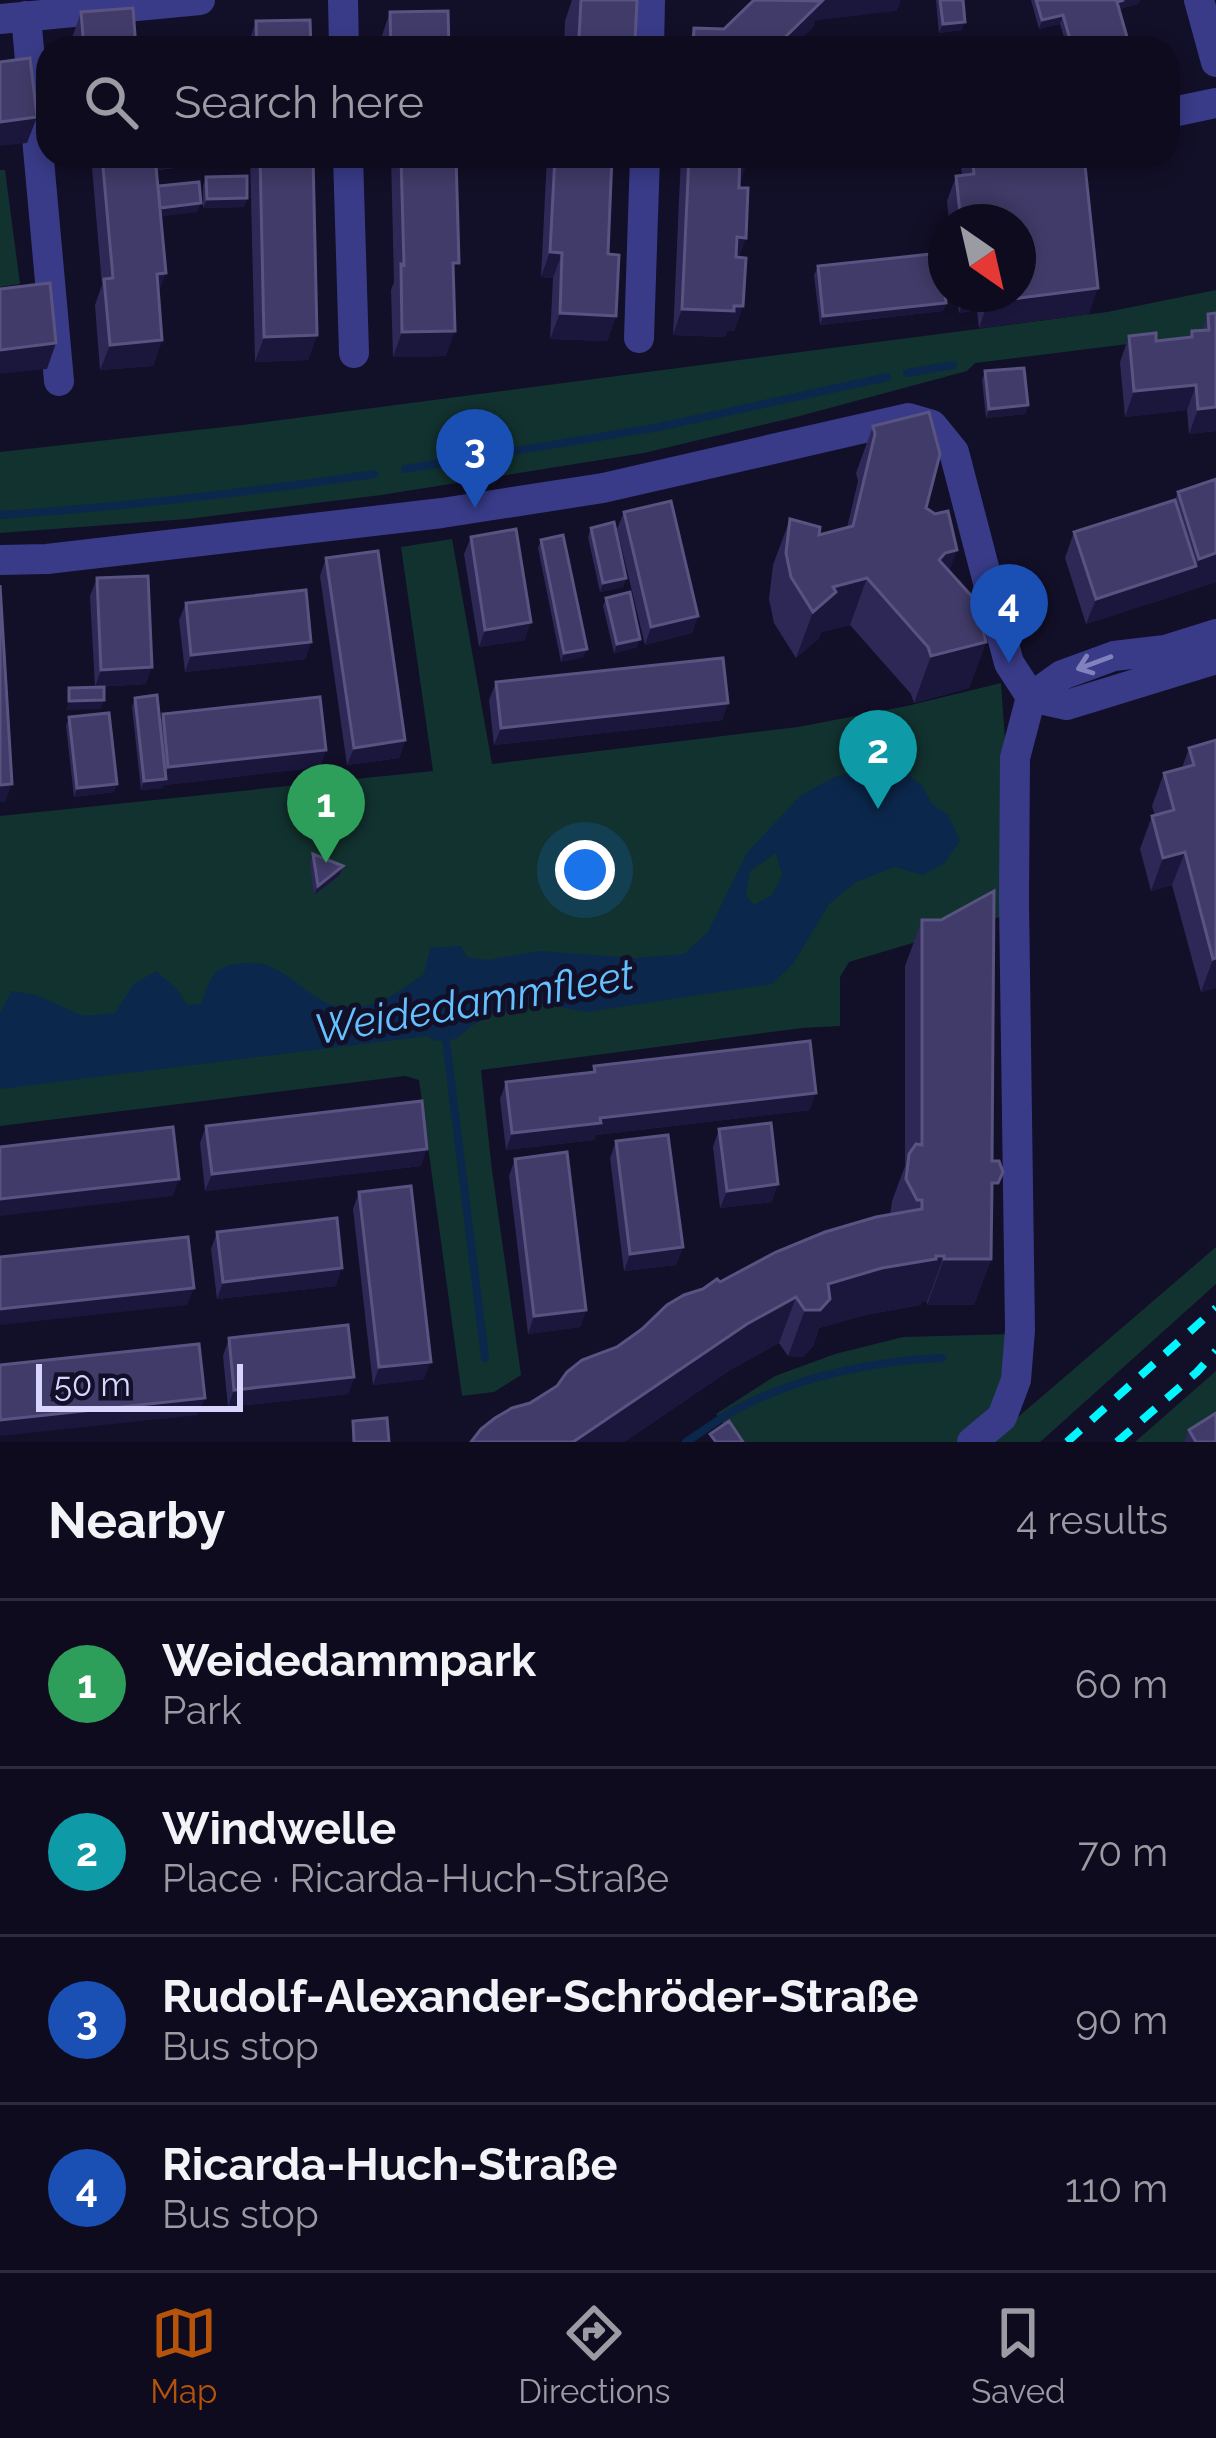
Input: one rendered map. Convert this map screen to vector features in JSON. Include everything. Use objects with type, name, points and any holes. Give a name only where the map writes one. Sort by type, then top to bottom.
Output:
[{"type":"street","points":[[58,382],[13,17],[200,0]]},
{"type":"street","points":[[343,0],[344,36]]},
{"type":"street","points":[[649,36],[650,0]]},
{"type":"street","points":[[1199,0],[1216,62]]},
{"type":"street","points":[[1180,110],[1216,103]]},
{"type":"street","points":[[348,168],[354,353]]},
{"type":"street","points":[[639,338],[645,168]]},
{"type":"street","points":[[0,560],[47,559],[475,508],[602,488],[908,418],[932,425],[954,452],[1009,663],[1031,697],[1067,705],[1216,659]]},
{"type":"street","points":[[972,1442],[1002,1417],[1016,1380],[1020,1330],[1016,758],[1031,697],[1062,675],[1114,656],[1165,650],[1216,634]]},
{"type":"green space","points":[[0,170],[5,170],[20,284],[0,287]]},
{"type":"green space","points":[[1216,290],[1216,333],[975,363],[967,371],[644,453],[381,495],[187,519],[0,533],[0,452],[1107,312]]},
{"type":"green space","points":[[452,539],[492,764],[798,727],[1001,683],[1008,782],[1006,915],[849,962],[840,977],[840,1026],[481,1070],[521,1375],[494,1392],[462,1396],[419,1080],[405,1076],[0,1126],[0,816],[433,771],[401,547]]},
{"type":"green space","points":[[1216,1247],[1216,1284],[1040,1442],[989,1442]]},
{"type":"green space","points":[[1012,1334],[1011,1380],[965,1442],[736,1442],[716,1414],[775,1376],[835,1354],[903,1337]]},
{"type":"green space","points":[[1216,1371],[1216,1416],[1183,1442],[1135,1442]]},
{"type":"water","name":"Weidedammfleet","points":[[880,768],[902,771],[922,785],[932,804],[948,815],[960,840],[945,863],[923,875],[895,867],[856,882],[829,904],[793,964],[772,984],[587,1012],[518,999],[456,1039],[435,1041],[428,1036],[0,1089],[0,1013],[12,991],[36,995],[83,1016],[115,1013],[133,985],[156,971],[187,1005],[201,1004],[219,970],[259,963],[321,1000],[347,1008],[378,1002],[424,974],[430,948],[461,946],[467,957],[487,960],[539,951],[634,958],[684,954],[708,932],[747,853],[800,796],[834,777]],"holes":[[[776,853],[782,875],[772,895],[754,905],[746,895],[750,871]]]},
{"type":"building","points":[[581,0],[637,0],[635,36],[579,36]]},
{"type":"building","points":[[754,0],[822,1],[786,36],[694,36],[694,28],[724,29]]},
{"type":"building","points":[[940,0],[963,0],[965,22],[943,24]]},
{"type":"building","points":[[1036,0],[1124,0],[1117,2],[1127,36],[1069,36],[1063,15],[1042,20]]},
{"type":"building","points":[[133,8],[135,36],[83,36],[81,12]]},
{"type":"building","points":[[448,11],[449,36],[391,36],[390,12]]},
{"type":"building","points":[[310,20],[311,36],[257,36],[256,21]]},
{"type":"building","points":[[30,58],[36,117],[0,122],[0,62]]},
{"type":"building","points":[[103,168],[156,168],[166,273],[157,274],[162,340],[110,345],[104,279],[113,278]]},
{"type":"building","points":[[260,168],[313,168],[317,335],[264,337]]},
{"type":"building","points":[[401,168],[456,168],[455,331],[402,332]]},
{"type":"building","points":[[554,168],[612,168],[608,254],[619,255],[616,316],[560,313],[562,253],[550,252]]},
{"type":"building","points":[[688,168],[740,168],[739,188],[748,188],[746,238],[737,237],[736,257],[746,258],[743,306],[734,306],[734,311],[682,309]]},
{"type":"building","points":[[973,168],[1085,168],[1098,288],[1036,296],[1036,204],[959,204],[956,176],[974,174]]},
{"type":"building","points":[[247,176],[247,198],[207,199],[206,177]]},
{"type":"building","points":[[199,182],[201,203],[160,208],[158,186]]},
{"type":"building","points":[[928,254],[928,305],[823,316],[818,266]]},
{"type":"building","points":[[50,283],[56,343],[0,350],[0,289]]},
{"type":"building","points":[[1216,313],[1216,407],[1198,409],[1196,385],[1134,391],[1129,336],[1156,333],[1156,341],[1192,337],[1192,331],[1209,330],[1208,314]]},
{"type":"building","points":[[1024,368],[1028,405],[989,409],[985,371]]},
{"type":"building","points":[[929,412],[940,454],[926,508],[935,514],[948,511],[957,550],[939,560],[976,601],[986,642],[931,656],[867,578],[833,587],[836,592],[813,612],[791,577],[786,553],[790,519],[820,527],[819,535],[853,526],[873,426]]},
{"type":"building","points":[[1216,479],[1216,553],[1199,559],[1178,492]]},
{"type":"building","points":[[1175,500],[1196,566],[1096,599],[1074,532]]},
{"type":"building","points":[[671,501],[698,616],[651,627],[624,512]]},
{"type":"building","points":[[614,522],[626,578],[603,583],[591,528]]},
{"type":"building","points":[[516,529],[531,622],[485,630],[471,537]]},
{"type":"building","points":[[563,535],[587,649],[564,653],[541,540]]},
{"type":"building","points":[[378,551],[405,740],[354,748],[326,558]]},
{"type":"building","points":[[148,576],[152,667],[101,670],[97,578]]},
{"type":"building","points":[[0,585],[12,784],[0,785]]},
{"type":"building","points":[[306,590],[311,642],[191,655],[186,603]]},
{"type":"building","points":[[630,592],[640,639],[617,644],[606,598]]},
{"type":"building","points":[[723,658],[728,703],[501,728],[496,682]]},
{"type":"building","points":[[104,687],[104,700],[69,701],[69,688]]},
{"type":"building","points":[[157,695],[166,779],[144,781],[135,698]]},
{"type":"building","points":[[320,697],[326,750],[168,767],[163,714]]},
{"type":"building","points":[[109,713],[117,784],[77,788],[69,717]]},
{"type":"building","points":[[1216,740],[1213,959],[1185,852],[1163,858],[1152,816],[1174,810],[1164,773],[1194,765],[1189,748]]},
{"type":"building","points":[[313,854],[343,866],[318,886]]},
{"type":"building","points":[[994,891],[992,1161],[999,1161],[1003,1172],[998,1183],[992,1183],[991,1259],[936,1256],[828,1284],[830,1299],[820,1310],[805,1310],[796,1297],[747,1324],[573,1442],[471,1442],[495,1418],[557,1386],[582,1360],[617,1347],[684,1295],[825,1232],[922,1209],[922,1200],[917,1200],[906,1179],[909,1154],[916,1144],[922,1145],[922,920],[941,920]]},
{"type":"building","points":[[810,1041],[816,1093],[512,1133],[506,1082],[595,1072],[594,1066]]},
{"type":"building","points":[[422,1101],[427,1149],[212,1174],[206,1126]]},
{"type":"building","points":[[771,1123],[778,1184],[727,1191],[719,1129]]},
{"type":"building","points":[[173,1127],[179,1179],[0,1199],[0,1147]]},
{"type":"building","points":[[668,1135],[683,1247],[630,1254],[616,1141]]},
{"type":"building","points":[[567,1152],[586,1310],[534,1316],[515,1159]]},
{"type":"building","points":[[411,1186],[431,1362],[379,1367],[359,1192]]},
{"type":"building","points":[[337,1218],[342,1268],[223,1282],[217,1232]]},
{"type":"building","points":[[188,1237],[194,1288],[0,1309],[0,1257]]},
{"type":"building","points":[[348,1325],[354,1377],[234,1390],[229,1338]]},
{"type":"building","points":[[199,1344],[205,1398],[0,1420],[0,1365]]},
{"type":"building","points":[[1216,1413],[1216,1442],[1196,1442],[1189,1430]]},
{"type":"building","points":[[387,1418],[389,1442],[354,1442],[353,1421]]},
{"type":"building","points":[[729,1421],[743,1442],[716,1442],[710,1434]]},
{"type":"waterway","points":[[907,373],[953,365]]},
{"type":"waterway","points":[[405,469],[659,427],[887,377]]},
{"type":"waterway","points":[[0,515],[374,474]]},
{"type":"waterway","name":"Weidedammfleet","points":[[445,1032],[485,1358]]},
{"type":"waterway","points":[[686,1442],[733,1411],[808,1380],[862,1367],[942,1358]]},
{"type":"railway","points":[[1067,1442],[1216,1308]]},
{"type":"railway","points":[[1117,1442],[1216,1351]]},
{"type":"place","name":"Rudolf-Alexander-Schröder-Straße","points":[[475,508]]},
{"type":"place","name":"Ricarda-Huch-Straße","points":[[1009,663]]},
{"type":"place","name":"Windwelle","points":[[878,809]]},
{"type":"place","name":"Weidedammpark","points":[[326,863]]}]
